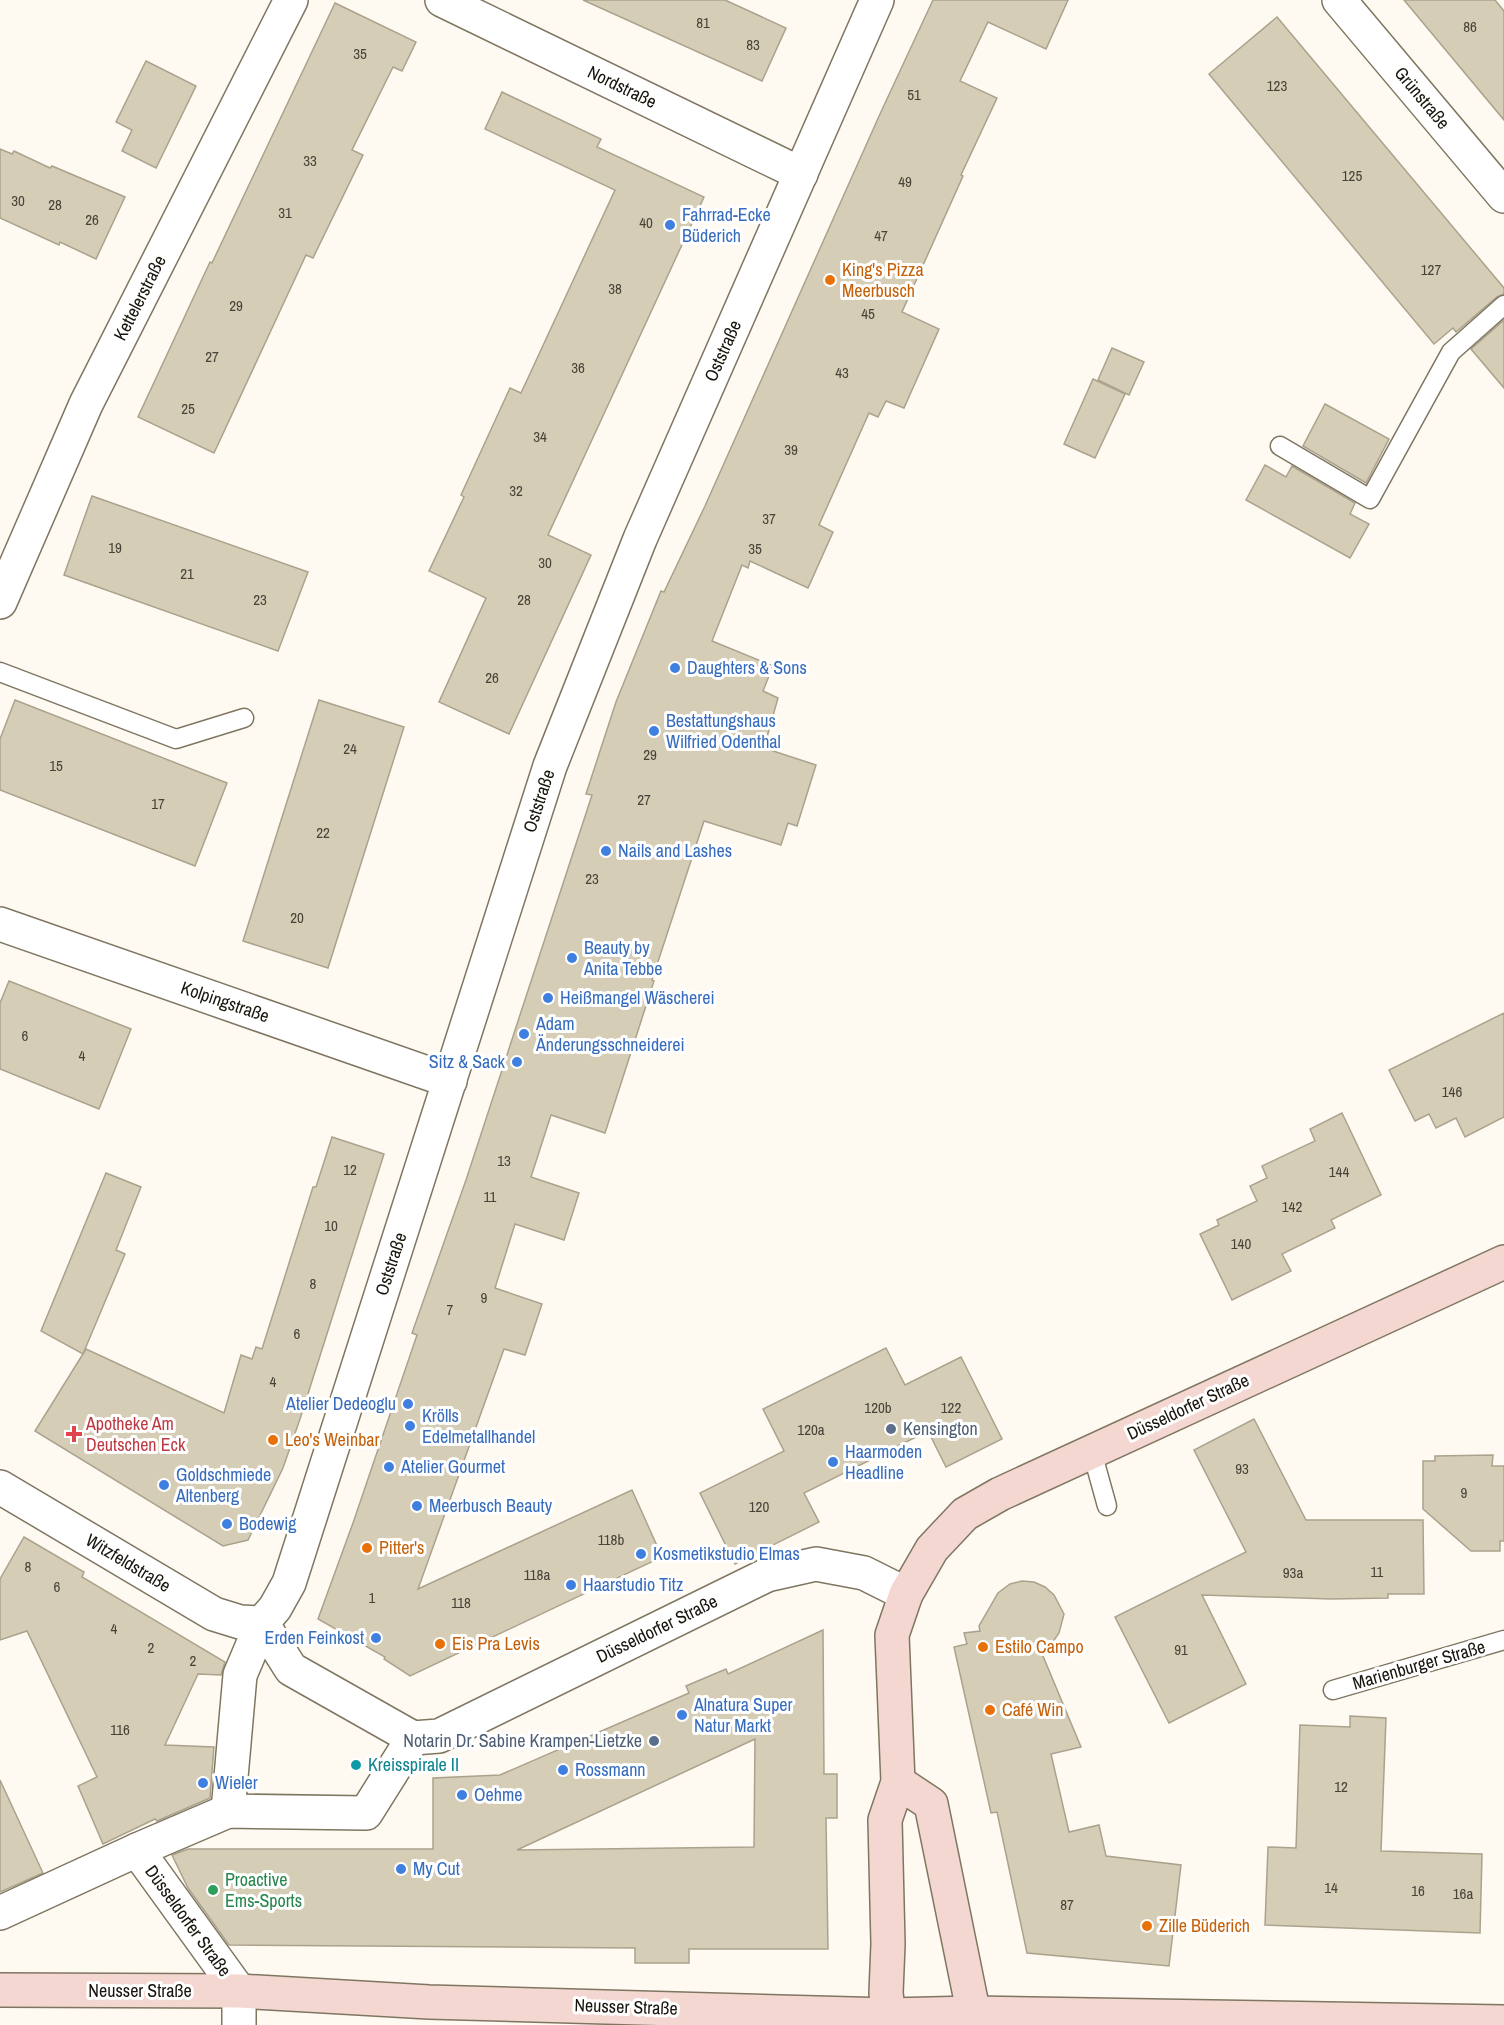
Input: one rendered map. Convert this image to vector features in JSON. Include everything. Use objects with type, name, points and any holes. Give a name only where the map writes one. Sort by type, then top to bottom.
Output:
[{"type":"main road","name":"Düsseldorfer Straße","points":[[890,2020],[886,1993],[888,1944],[885,1820],[898,1782],[892,1635],[906,1594],[932,1549],[965,1514],[1000,1494],[1504,1262]]},
{"type":"main road","points":[[898,1782],[931,1804],[975,2019]]},
{"type":"main road","name":"Neusser Straße","points":[[0,1990],[239,1991],[429,2002],[890,2020],[1504,2022]]},
{"type":"street","name":"Kettelerstraße","points":[[0,602],[86,404],[291,0]]},
{"type":"street","name":"Nordstraße","points":[[442,0],[801,174]]},
{"type":"street","name":"Oststraße","points":[[262,1623],[275,1608],[289,1582],[550,766],[640,539],[877,0]]},
{"type":"street","name":"Grünstraße","points":[[1339,0],[1504,196]]},
{"type":"street","name":"Kolpingstraße","points":[[0,924],[450,1081]]},
{"type":"street","name":"Witzfeldstraße","points":[[0,1487],[214,1614],[240,1622],[262,1623]]},
{"type":"street","name":"Düsseldorfer Straße","points":[[0,1913],[228,1811],[366,1813],[413,1738],[439,1736],[767,1575],[816,1564],[864,1573],[906,1594]]},
{"type":"street","points":[[262,1623],[291,1669],[413,1738]]},
{"type":"street","points":[[228,1811],[240,1675],[262,1623]]},
{"type":"street","name":"Düsseldorfer Straße","points":[[137,1850],[239,1991]]},
{"type":"street","points":[[239,1991],[239,2025]]},
{"type":"lane","points":[[1280,446],[1370,499],[1451,352],[1504,305]]},
{"type":"lane","points":[[0,672],[176,740],[244,718]]},
{"type":"lane","points":[[1092,1452],[1107,1506]]},
{"type":"lane","name":"Marienburger Straße","points":[[1333,1690],[1504,1640]]},
{"type":"building","points":[[583,0],[725,0],[786,28],[762,81]]},
{"type":"building","points":[[933,0],[1068,0],[1046,49],[988,22],[960,81],[997,98],[902,312],[939,329],[904,408],[886,401],[878,417],[869,413],[819,525],[833,532],[808,588],[750,561],[748,568],[742,565],[712,641],[773,666],[763,691],[778,698],[764,748],[816,765],[797,826],[788,823],[781,845],[704,821],[605,1133],[551,1115],[531,1177],[579,1193],[564,1240],[515,1224],[495,1288],[542,1304],[525,1355],[504,1349],[418,1589],[632,1490],[662,1557],[410,1676],[384,1659],[385,1657],[318,1619],[417,1335],[412,1333],[466,1180],[592,795],[586,794],[616,702],[661,591],[664,592],[705,506]]},
{"type":"building","points":[[1404,0],[1495,0],[1504,11],[1504,120]]},
{"type":"building","points":[[335,3],[416,42],[402,71],[393,67],[352,150],[363,155],[313,258],[306,255],[214,453],[138,417]]},
{"type":"building","points":[[1277,17],[1504,288],[1504,294],[1497,297],[1456,332],[1453,328],[1434,344],[1209,74]]},
{"type":"building","points":[[146,61],[196,86],[156,168],[122,151],[132,130],[116,122]]},
{"type":"building","points":[[502,92],[601,139],[597,147],[704,197],[548,535],[591,555],[509,734],[439,702],[486,598],[429,571],[464,497],[461,495],[510,388],[521,393],[615,190],[485,129]]},
{"type":"building","points":[[0,149],[12,154],[14,151],[50,168],[52,166],[125,197],[96,259],[0,218]]},
{"type":"building","points":[[1504,320],[1504,388],[1471,349]]},
{"type":"building","points":[[1112,348],[1144,362],[1129,395],[1098,380]]},
{"type":"building","points":[[1093,379],[1125,394],[1095,458],[1064,444]]},
{"type":"building","points":[[1325,404],[1389,439],[1366,483],[1303,446]]},
{"type":"building","points":[[1265,465],[1286,477],[1292,466],[1355,503],[1350,514],[1369,524],[1350,558],[1246,500]]},
{"type":"building","points":[[92,496],[308,572],[278,651],[64,575]]},
{"type":"building","points":[[15,700],[227,783],[195,866],[0,790],[0,739]]},
{"type":"building","points":[[319,700],[404,727],[328,968],[243,941]]},
{"type":"building","points":[[9,981],[131,1029],[99,1109],[0,1069],[0,1003]]},
{"type":"building","points":[[1504,1013],[1504,1117],[1465,1137],[1456,1118],[1436,1128],[1429,1114],[1415,1121],[1389,1070]]},
{"type":"building","points":[[1342,1113],[1381,1195],[1331,1220],[1335,1228],[1282,1254],[1291,1271],[1232,1300],[1200,1234],[1219,1225],[1217,1220],[1257,1201],[1250,1186],[1267,1178],[1262,1166],[1315,1141],[1310,1129]]},
{"type":"building","points":[[332,1137],[384,1154],[283,1468],[248,1540],[223,1546],[35,1431],[86,1349],[224,1413],[241,1355],[252,1359],[256,1347],[262,1349],[313,1187],[316,1187]]},
{"type":"building","points":[[106,1173],[141,1187],[116,1250],[125,1254],[83,1354],[41,1331]]},
{"type":"building","points":[[886,1348],[905,1385],[961,1357],[1002,1439],[946,1467],[928,1431],[804,1493],[819,1522],[735,1564],[700,1493],[784,1451],[763,1409]]},
{"type":"building","points":[[1254,1419],[1306,1520],[1423,1520],[1424,1594],[1388,1594],[1388,1598],[1331,1599],[1202,1595],[1246,1684],[1169,1723],[1115,1617],[1246,1552],[1194,1450]]},
{"type":"building","points":[[1493,1455],[1492,1466],[1504,1466],[1504,1541],[1500,1541],[1500,1551],[1471,1551],[1423,1509],[1423,1461],[1435,1461],[1435,1456]]},
{"type":"building","points":[[24,1537],[84,1572],[82,1577],[225,1662],[221,1675],[198,1674],[165,1745],[214,1747],[210,1798],[157,1821],[155,1819],[103,1844],[78,1786],[97,1777],[27,1631],[0,1640],[0,1579]]},
{"type":"building","points":[[1022,1581],[1034,1582],[1045,1587],[1054,1595],[1064,1614],[1059,1633],[1043,1656],[1081,1747],[1051,1754],[1069,1832],[1099,1825],[1106,1856],[1181,1865],[1169,1966],[1027,1953],[997,1812],[991,1813],[954,1647],[967,1644],[964,1633],[980,1631],[979,1626],[998,1593],[1010,1584]]},
{"type":"building","points":[[823,1630],[824,1774],[837,1774],[837,1818],[826,1818],[828,1949],[689,1949],[689,1963],[635,1963],[635,1948],[229,1945],[188,1888],[172,1855],[188,1849],[433,1849],[433,1778],[500,1775],[689,1693],[686,1686],[726,1669],[728,1674]],"holes":[[[755,1739],[754,1847],[517,1850]]]},
{"type":"building","points":[[1350,1716],[1386,1718],[1381,1851],[1482,1854],[1480,1933],[1265,1925],[1268,1847],[1296,1848],[1300,1725],[1350,1727]]},
{"type":"building","points":[[0,1780],[43,1873],[0,1892]]},
{"type":"place","name":"Fahrrad-Ecke Büderich","points":[[670,225]]},
{"type":"place","name":"King's Pizza Meerbusch","points":[[830,280]]},
{"type":"place","name":"Daughters & Sons","points":[[675,668]]},
{"type":"place","name":"Bestattungshaus Wilfried Odenthal","points":[[654,731]]},
{"type":"place","name":"Nails and Lashes","points":[[606,851]]},
{"type":"place","name":"Beauty by Anita Tebbe","points":[[572,958]]},
{"type":"place","name":"Heißmangel Wäscherei","points":[[548,998]]},
{"type":"place","name":"Adam Änderungsschneiderei","points":[[524,1034]]},
{"type":"place","name":"Sitz & Sack","points":[[517,1062]]},
{"type":"place","name":"Atelier Dedeoglu","points":[[408,1404]]},
{"type":"place","name":"Krölls Edelmetallhandel","points":[[410,1426]]},
{"type":"place","name":"Kensington","points":[[891,1429]]},
{"type":"place","name":"Apotheke Am Deutschen Eck","points":[[74,1434]]},
{"type":"place","name":"Leo's Weinbar","points":[[273,1440]]},
{"type":"place","name":"Haarmoden Headline","points":[[833,1462]]},
{"type":"place","name":"Atelier Gourmet","points":[[389,1467]]},
{"type":"place","name":"Goldschmiede Altenberg","points":[[164,1485]]},
{"type":"place","name":"Meerbusch Beauty","points":[[417,1506]]},
{"type":"place","name":"Bodewig","points":[[227,1524]]},
{"type":"place","name":"Pitter's","points":[[367,1548]]},
{"type":"place","name":"Kosmetikstudio Elmas","points":[[641,1554]]},
{"type":"place","name":"Haarstudio Titz","points":[[571,1585]]},
{"type":"place","name":"Erden Feinkost","points":[[376,1638]]},
{"type":"place","name":"Eis Pra Levis","points":[[440,1644]]},
{"type":"place","name":"Estilo Campo","points":[[983,1647]]},
{"type":"place","name":"Café Win","points":[[990,1710]]},
{"type":"place","name":"Alnatura Super Natur Markt","points":[[682,1715]]},
{"type":"place","name":"Notarin Dr. Sabine Krampen-Lietzke","points":[[654,1741]]},
{"type":"place","name":"Kreisspirale II","points":[[356,1765]]},
{"type":"place","name":"Rossmann","points":[[563,1770]]},
{"type":"place","name":"Wieler","points":[[203,1783]]},
{"type":"place","name":"Oehme","points":[[462,1795]]},
{"type":"place","name":"My Cut","points":[[401,1869]]},
{"type":"place","name":"Proactive Ems-Sports","points":[[213,1890]]},
{"type":"place","name":"Zille Büderich","points":[[1147,1926]]}]
